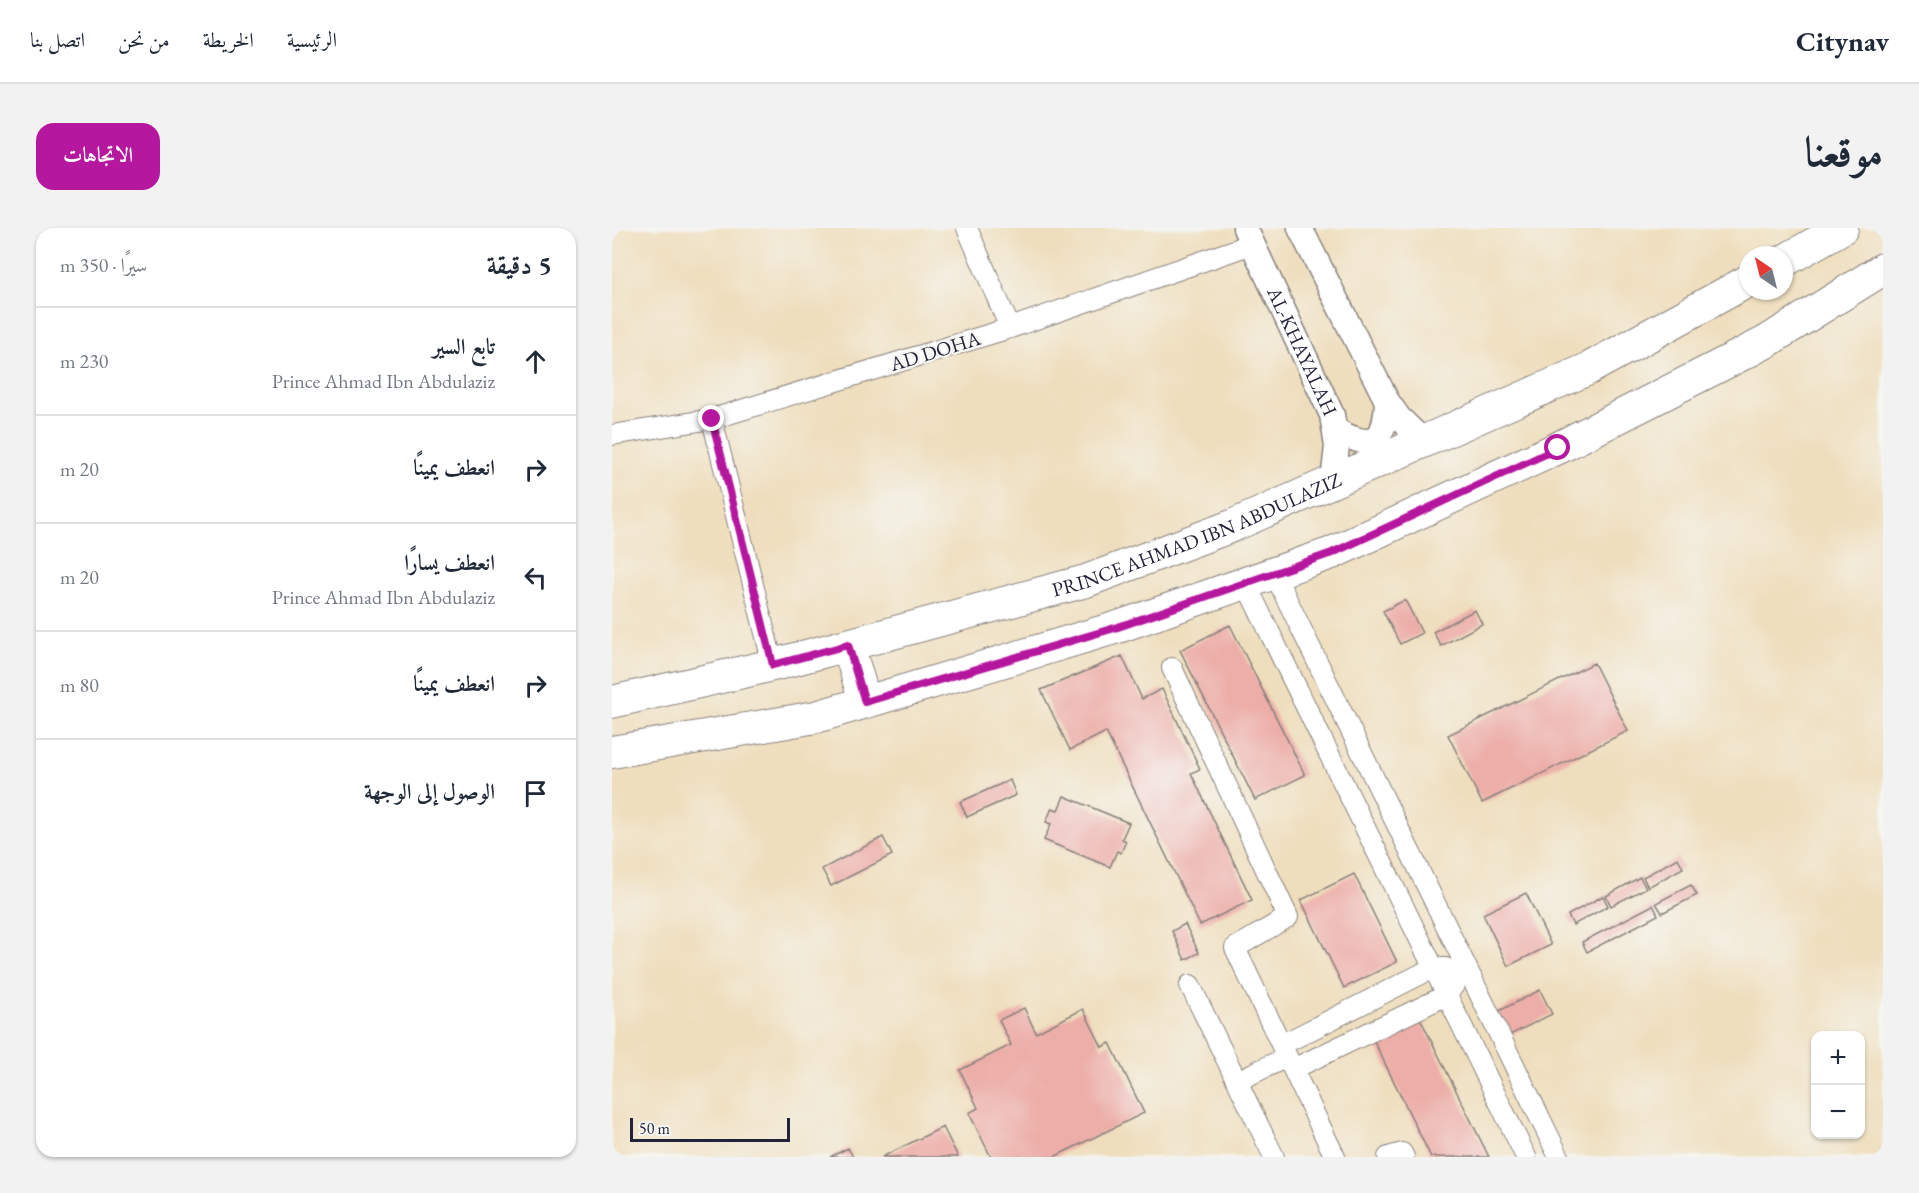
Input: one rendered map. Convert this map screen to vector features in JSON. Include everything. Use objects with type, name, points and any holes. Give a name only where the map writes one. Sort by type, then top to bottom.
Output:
[{"type":"main road","points":[[1793,256],[1842,228]]},
{"type":"main road","points":[[612,752],[816,717],[1118,627],[1332,553],[1558,448],[1766,342],[1883,269]]},
{"type":"main road","name":"PRINCE AHMAD IBN ABDULAZIZ","points":[[612,702],[773,665],[1086,581],[1232,526],[1588,369],[1739,286]]},
{"type":"main road","points":[[848,645],[865,702]]},
{"type":"street","points":[[967,228],[1010,328]]},
{"type":"street","points":[[1300,228],[1387,401],[1399,418],[1424,442]]},
{"type":"street","name":"AD DOHA","points":[[612,435],[712,419],[1010,328],[1249,236]]},
{"type":"street","name":"AL-KHAYALAH","points":[[1249,236],[1332,415],[1337,431],[1334,482]]},
{"type":"street","points":[[1337,431],[1360,441],[1370,442],[1379,437],[1386,422],[1387,401]]},
{"type":"street","points":[[712,419],[773,665]]},
{"type":"street","points":[[1259,578],[1433,968],[1526,1157]]},
{"type":"street","points":[[1259,578],[1466,968],[1559,1157]]},
{"type":"street","points":[[1172,668],[1288,917],[1235,948],[1335,1157]]},
{"type":"street","points":[[1287,1057],[1433,968],[1466,968]]},
{"type":"street","points":[[1237,1081],[1287,1057],[1447,995],[1466,968]]},
{"type":"street","points":[[1190,985],[1274,1157]]},
{"type":"street","points":[[1388,1157],[1402,1153],[1404,1157]]},
{"type":"building","points":[[1405,600],[1422,633],[1400,644],[1383,611]]},
{"type":"building","points":[[1475,610],[1482,624],[1441,646],[1433,632]]},
{"type":"building","points":[[1230,625],[1305,775],[1255,800],[1180,650]]},
{"type":"building","points":[[1122,656],[1142,699],[1162,689],[1200,769],[1191,773],[1252,900],[1200,925],[1106,732],[1070,750],[1041,690]]},
{"type":"building","points":[[1594,663],[1628,731],[1482,803],[1448,735]]},
{"type":"building","points":[[1010,780],[1016,795],[967,817],[960,802]]},
{"type":"building","points":[[1064,796],[1129,823],[1122,839],[1126,841],[1121,853],[1117,851],[1110,867],[1044,840],[1051,824],[1046,822],[1052,808],[1058,810]]},
{"type":"building","points":[[883,837],[892,855],[831,886],[822,869]]},
{"type":"building","points":[[1678,858],[1683,868],[1648,887],[1643,877]]},
{"type":"building","points":[[1354,874],[1397,962],[1344,988],[1301,900]]},
{"type":"building","points":[[1640,877],[1646,888],[1611,906],[1606,896]]},
{"type":"building","points":[[1691,885],[1697,895],[1662,913],[1656,903]]},
{"type":"building","points":[[1526,893],[1551,945],[1508,966],[1483,914]]},
{"type":"building","points":[[1603,896],[1608,906],[1573,925],[1568,915]]},
{"type":"building","points":[[1653,905],[1658,915],[1587,952],[1582,942]]},
{"type":"building","points":[[1185,924],[1199,953],[1185,960],[1172,931]]},
{"type":"building","points":[[1540,990],[1552,1014],[1508,1036],[1497,1012]]},
{"type":"building","points":[[1024,1008],[1036,1033],[1083,1009],[1102,1047],[1110,1043],[1144,1113],[1054,1157],[991,1157],[969,1113],[978,1108],[960,1070],[1011,1045],[999,1020]]},
{"type":"building","points":[[1417,1012],[1489,1157],[1431,1157],[1371,1035]]},
{"type":"building","points":[[943,1127],[958,1157],[882,1157]]},
{"type":"building","points":[[848,1148],[853,1157],[830,1157]]},
{"type":"route","points":[[712,419],[773,665],[848,645],[865,702],[1118,627],[1332,553],[1558,448]]}]
